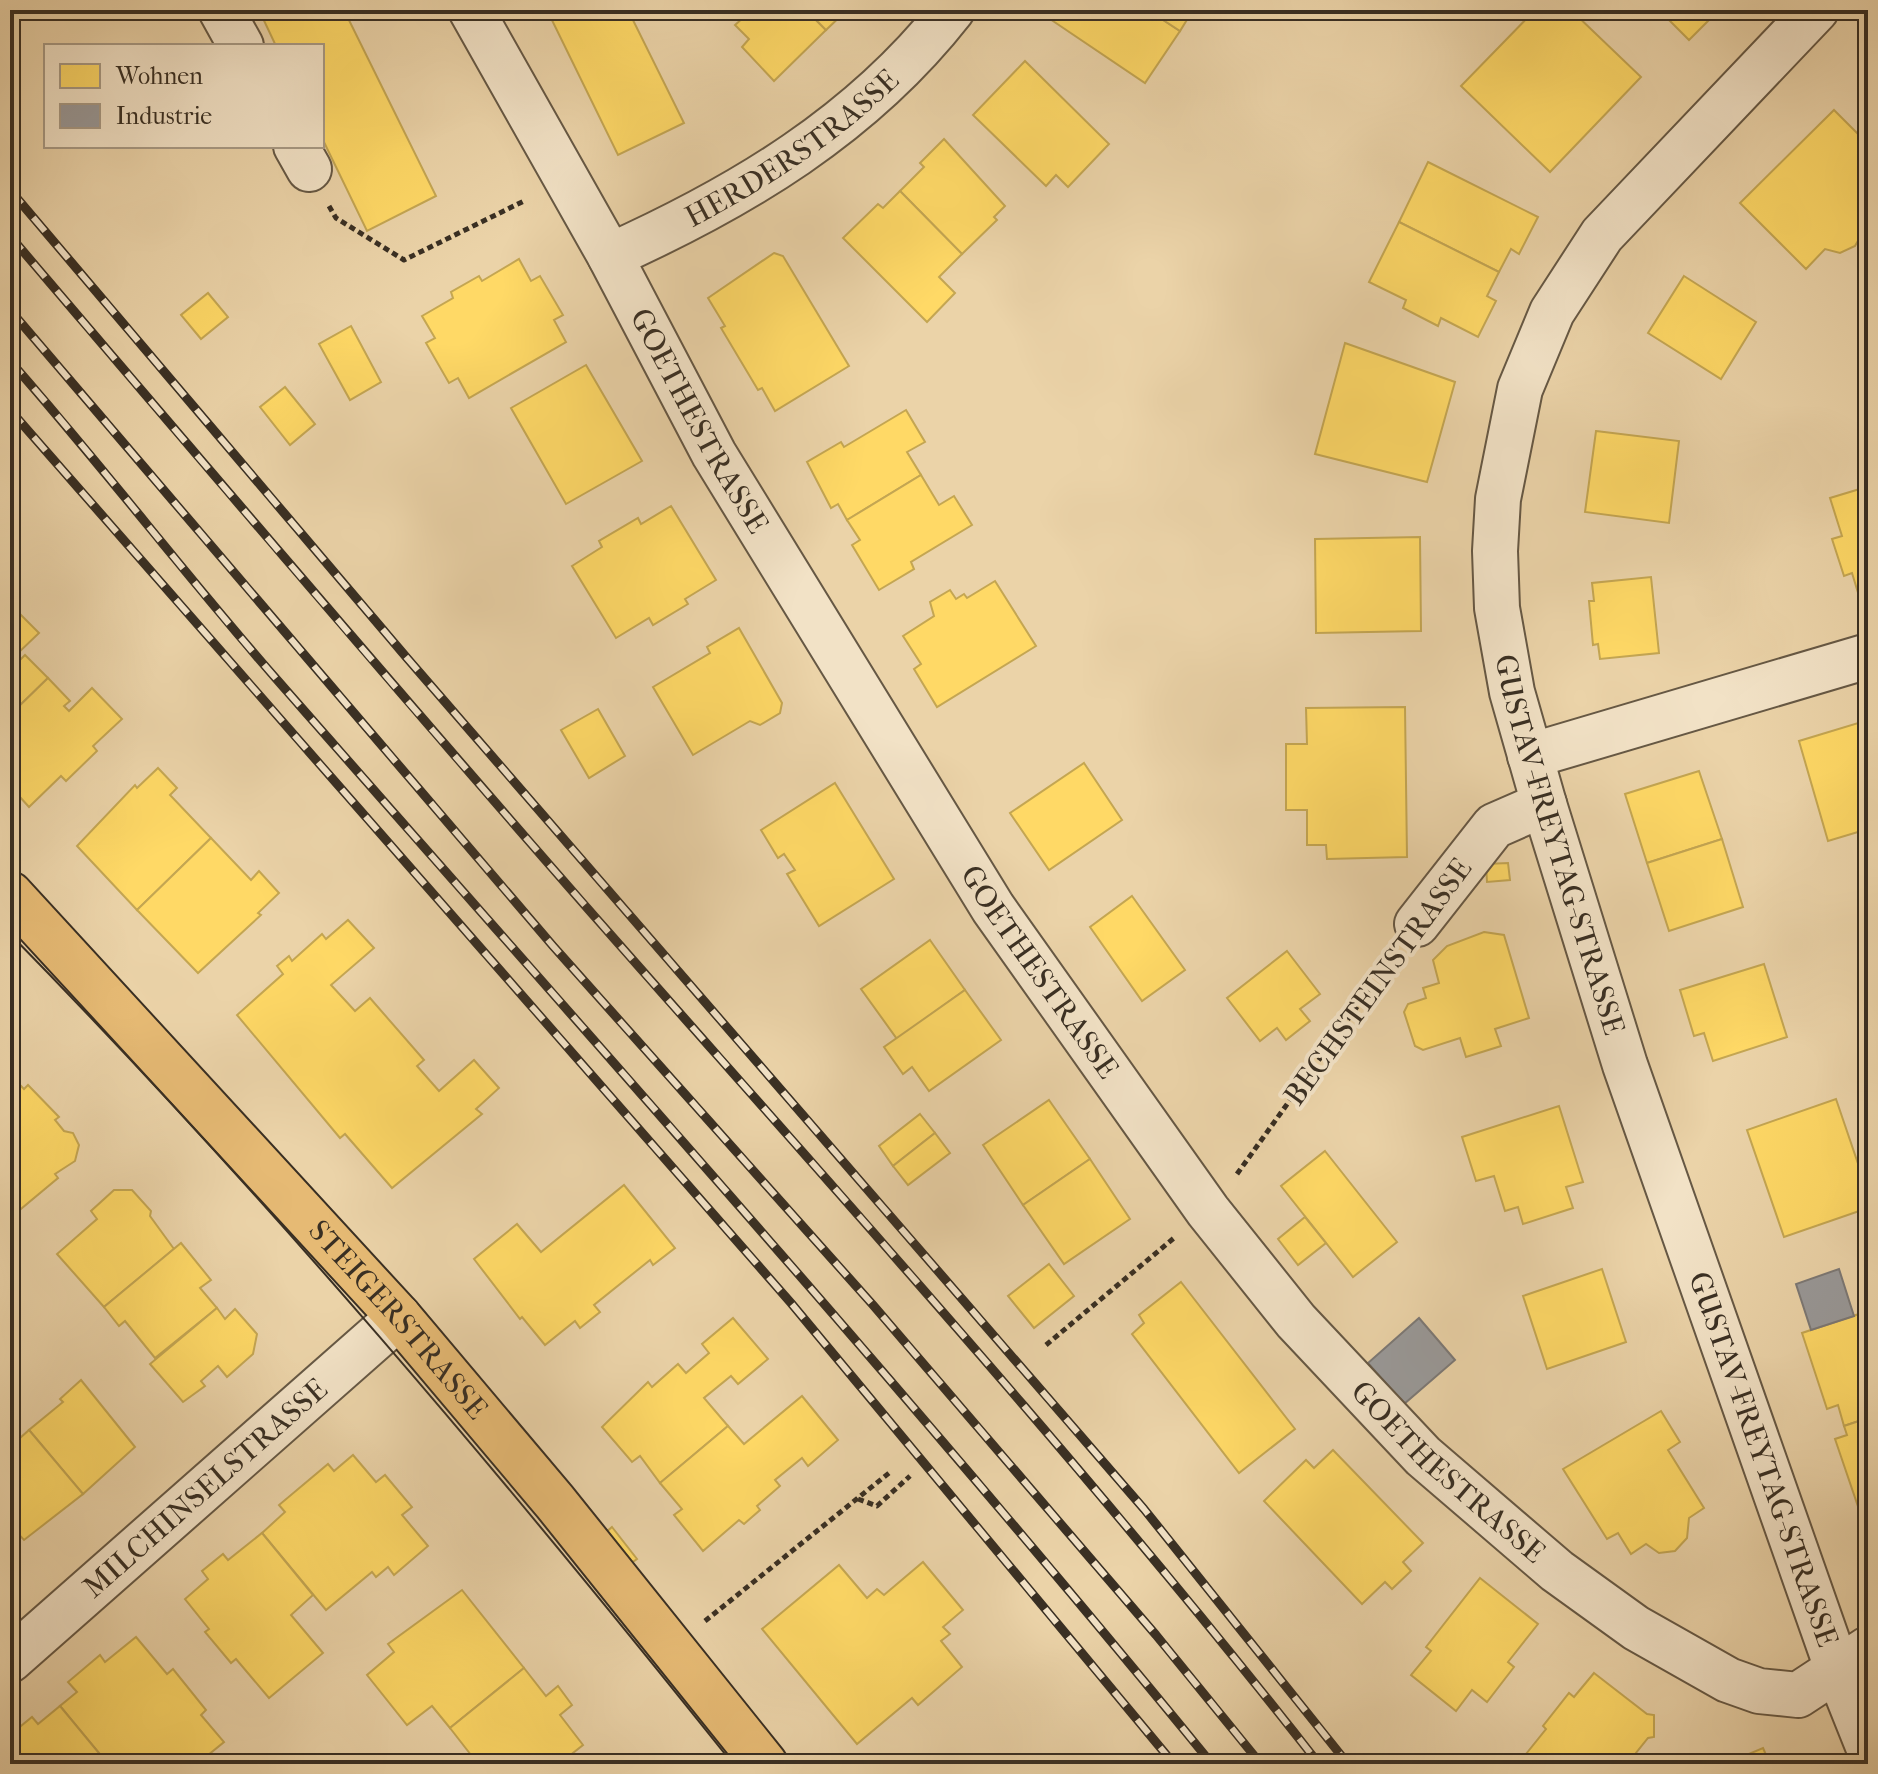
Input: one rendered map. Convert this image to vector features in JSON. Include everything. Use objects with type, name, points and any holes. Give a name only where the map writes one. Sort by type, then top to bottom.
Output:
[{"type":"main road","name":"STEIGERSTRASSE","points":[[10,894],[399,1317],[765,1764]]},
{"type":"street","points":[[221,10],[240,44]]},
{"type":"street","name":"GOETHESTRASSE","points":[[471,10],[610,256],[714,454],[993,908],[1208,1211],[1296,1321],[1423,1456],[1557,1571],[1636,1628],[1728,1680],[1759,1691],[1798,1695],[1853,1660]]},
{"type":"street","name":"HERDERSTRASSE","points":[[610,256],[735,195],[819,140],[923,47],[952,10]]},
{"type":"street","name":"GUSTAV-FREYTAG-STRASSE","points":[[1816,10],[1602,235],[1552,312],[1520,389],[1498,499],[1496,580],[1497,608],[1512,692],[1625,1065],[1853,1660],[1868,1746]]},
{"type":"street","points":[[1530,756],[1868,656]]},
{"type":"street","name":"BECHSTEINSTRASSE","points":[[1417,924],[1494,826],[1544,804]]},
{"type":"street","name":"MILCHINSELSTRASSE","points":[[10,1660],[399,1317]]},
{"type":"path","points":[[302,158],[336,218],[404,260],[531,197]]},
{"type":"path","name":"BECHSTEINSTRASSE","points":[[1230,1183],[1417,924]]},
{"type":"path","points":[[1046,1345],[1185,1230]]},
{"type":"path","points":[[672,1647],[889,1473]]},
{"type":"path","points":[[857,1499],[877,1506],[910,1476]]},
{"type":"building: Wohnen","points":[[259,10],[344,10],[436,196],[367,231],[324,142],[324,44],[275,44]]},
{"type":"building: Wohnen","points":[[547,10],[628,10],[684,123],[618,155]]},
{"type":"building: Wohnen","points":[[736,10],[806,10],[826,30],[774,81],[742,47],[749,39],[735,25],[744,17]]},
{"type":"building: Wohnen","points":[[806,10],[847,10],[826,30]]},
{"type":"building: Wohnen","points":[[1051,10],[1148,10],[1180,31],[1145,83],[1047,17]]},
{"type":"building: Wohnen","points":[[1148,10],[1193,10],[1180,31]]},
{"type":"building: Wohnen","points":[[1535,10],[1571,10],[1641,77],[1550,172],[1461,86]]},
{"type":"building: Wohnen","points":[[1659,10],[1719,10],[1689,40]]},
{"type":"building: Wohnen","points":[[1025,61],[1109,144],[1068,187],[1056,175],[1046,186],[973,115]]},
{"type":"building: Wohnen","points":[[1834,110],[1868,144],[1868,208],[1859,217],[1863,232],[1855,246],[1840,253],[1825,249],[1806,269],[1740,203]]},
{"type":"building: Wohnen","points":[[944,139],[1005,206],[994,217],[997,220],[962,254],[900,191],[924,167],[920,163]]},
{"type":"building: Wohnen","points":[[1428,162],[1538,217],[1519,254],[1511,249],[1499,272],[1399,222]]},
{"type":"building: Wohnen","points":[[900,191],[962,254],[939,277],[955,293],[927,322],[843,238],[878,204],[883,208]]},
{"type":"building: Wohnen","points":[[1399,222],[1499,272],[1487,296],[1496,301],[1478,337],[1441,318],[1438,326],[1403,308],[1406,300],[1369,282]]},
{"type":"building: Wohnen","points":[[774,253],[783,256],[849,366],[775,411],[762,388],[758,390],[721,328],[725,326],[708,298]]},
{"type":"building: Wohnen","points":[[519,259],[531,281],[540,276],[563,315],[554,320],[566,342],[469,398],[458,378],[449,383],[426,343],[435,338],[422,316],[453,298],[451,292],[479,276],[482,281]]},
{"type":"building: Wohnen","points":[[1684,276],[1756,322],[1721,379],[1648,333]]},
{"type":"building: Wohnen","points":[[208,293],[228,317],[201,339],[181,315]]},
{"type":"building: Wohnen","points":[[351,326],[381,382],[350,400],[319,344]]},
{"type":"building: Wohnen","points":[[1345,343],[1455,382],[1427,482],[1315,454]]},
{"type":"building: Wohnen","points":[[586,365],[642,461],[566,504],[511,408]]},
{"type":"building: Wohnen","points":[[285,387],[315,424],[290,445],[260,407]]},
{"type":"building: Wohnen","points":[[906,410],[925,442],[907,452],[921,475],[847,520],[838,504],[831,508],[807,462],[841,442],[844,447]]},
{"type":"building: Wohnen","points":[[1596,431],[1679,441],[1669,523],[1585,512]]},
{"type":"building: Wohnen","points":[[921,475],[939,505],[954,496],[972,525],[911,562],[914,569],[879,590],[852,545],[860,540],[847,520]]},
{"type":"building: Wohnen","points":[[1868,477],[1868,593],[1859,596],[1852,573],[1844,576],[1832,539],[1842,536],[1830,498],[1863,488],[1861,479]]},
{"type":"building: Wohnen","points":[[671,506],[716,580],[685,599],[688,604],[653,625],[649,618],[616,638],[572,566],[602,547],[599,541],[638,518],[641,524]]},
{"type":"building: Wohnen","points":[[1420,537],[1421,631],[1316,633],[1315,539]]},
{"type":"building: Wohnen","points":[[1651,577],[1659,653],[1600,659],[1598,644],[1593,645],[1589,601],[1594,601],[1592,583]]},
{"type":"building: Wohnen","points":[[995,581],[1036,646],[937,707],[914,669],[921,664],[903,636],[934,616],[930,602],[950,590],[956,599],[964,594],[967,598]]},
{"type":"building: Wohnen","points":[[10,604],[39,633],[17,654],[21,659],[25,655],[48,678],[10,715]]},
{"type":"building: Wohnen","points":[[739,628],[782,703],[780,713],[760,725],[750,721],[693,755],[653,687],[710,653],[707,647]]},
{"type":"building: Wohnen","points":[[48,678],[70,701],[64,706],[69,711],[92,688],[122,719],[93,746],[97,751],[66,781],[61,776],[29,807],[10,786],[10,715]]},
{"type":"building: Wohnen","points":[[1405,707],[1407,857],[1327,859],[1326,845],[1307,845],[1307,810],[1286,810],[1286,744],[1307,744],[1306,708]]},
{"type":"building: Wohnen","points":[[598,709],[625,756],[589,778],[561,730]]},
{"type":"building: Wohnen","points":[[1868,720],[1868,829],[1828,841],[1799,741]]},
{"type":"building: Wohnen","points":[[1084,763],[1122,820],[1049,870],[1010,813]]},
{"type":"building: Wohnen","points":[[158,768],[177,788],[170,795],[211,838],[137,910],[77,846],[135,785],[137,788]]},
{"type":"building: Wohnen","points":[[1699,771],[1722,839],[1647,863],[1625,794]]},
{"type":"building: Wohnen","points":[[835,783],[894,879],[819,926],[787,874],[795,870],[784,854],[778,858],[761,830]]},
{"type":"building: Wohnen","points":[[211,838],[251,880],[259,871],[279,893],[258,913],[261,915],[198,973],[137,910]]},
{"type":"building: Wohnen","points":[[1722,839],[1743,907],[1669,931],[1647,863]]},
{"type":"building: Wohnen","points":[[1508,863],[1510,880],[1487,882],[1486,864]]},
{"type":"building: Wohnen","points":[[1132,896],[1185,970],[1142,1001],[1090,927]]},
{"type":"building: Wohnen","points":[[348,920],[374,948],[331,985],[355,1011],[370,998],[424,1060],[417,1066],[439,1091],[474,1060],[499,1088],[476,1109],[482,1114],[392,1188],[345,1134],[340,1138],[237,1015],[283,974],[277,966],[289,956],[292,961],[322,934],[326,939]]},
{"type":"building: Wohnen","points":[[1484,932],[1504,935],[1529,1018],[1495,1029],[1501,1046],[1466,1057],[1460,1038],[1423,1050],[1415,1046],[1404,1012],[1408,1004],[1426,998],[1423,988],[1439,983],[1433,960],[1447,946]]},
{"type":"building: Wohnen","points":[[930,940],[965,990],[897,1039],[861,989]]},
{"type":"building: Wohnen","points":[[1287,951],[1320,994],[1300,1009],[1310,1021],[1286,1040],[1277,1028],[1260,1041],[1227,998]]},
{"type":"building: Wohnen","points":[[1764,964],[1787,1037],[1713,1061],[1704,1033],[1694,1036],[1680,990]]},
{"type":"building: Wohnen","points":[[965,990],[1001,1040],[929,1091],[912,1067],[903,1074],[884,1047]]},
{"type":"building: Wohnen","points":[[14,1079],[24,1089],[28,1085],[59,1117],[55,1120],[64,1131],[73,1133],[79,1145],[75,1161],[55,1174],[58,1178],[10,1218],[10,1082]]},
{"type":"building: Wohnen","points":[[1836,1099],[1868,1193],[1868,1208],[1784,1237],[1747,1130]]},
{"type":"building: Wohnen","points":[[1049,1100],[1090,1159],[1023,1205],[983,1145]]},
{"type":"building: Wohnen","points":[[1559,1106],[1583,1182],[1566,1187],[1573,1208],[1523,1224],[1518,1207],[1505,1211],[1494,1176],[1476,1181],[1462,1137]]},
{"type":"building: Wohnen","points":[[920,1114],[935,1133],[893,1166],[879,1146]]},
{"type":"building: Wohnen","points":[[935,1133],[950,1153],[908,1185],[893,1166]]},
{"type":"building: Wohnen","points":[[1325,1151],[1397,1242],[1353,1277],[1281,1186]]},
{"type":"building: Wohnen","points":[[1090,1159],[1130,1219],[1064,1264],[1023,1205]]},
{"type":"building: Wohnen","points":[[624,1185],[675,1248],[653,1265],[650,1260],[594,1305],[600,1312],[580,1328],[575,1321],[545,1345],[522,1317],[520,1319],[474,1259],[517,1224],[541,1252]]},
{"type":"building: Wohnen","points":[[114,1190],[132,1190],[151,1211],[150,1216],[174,1249],[104,1307],[57,1254],[97,1219],[91,1211]]},
{"type":"building: Wohnen","points":[[1305,1217],[1326,1243],[1298,1265],[1278,1239]]},
{"type":"building: Wohnen","points":[[181,1243],[211,1280],[200,1288],[217,1308],[155,1358],[125,1321],[119,1326],[104,1307]]},
{"type":"building: Wohnen","points":[[1049,1264],[1074,1296],[1034,1328],[1008,1296]]},
{"type":"building: Wohnen","points":[[1602,1269],[1626,1342],[1547,1369],[1523,1296]]},
{"type":"building: Wohnen","points":[[1181,1282],[1295,1429],[1239,1473],[1132,1334],[1144,1323],[1139,1315]]},
{"type":"building: Wohnen","points":[[217,1308],[225,1319],[235,1309],[257,1334],[253,1354],[227,1377],[218,1366],[201,1381],[205,1386],[183,1402],[150,1364]]},
{"type":"building: Wohnen","points":[[1868,1311],[1868,1418],[1844,1426],[1838,1405],[1827,1409],[1802,1333]]},
{"type":"building: Wohnen","points":[[733,1318],[768,1359],[738,1384],[731,1376],[704,1398],[728,1426],[660,1483],[640,1456],[632,1462],[602,1427],[648,1382],[652,1387],[678,1364],[686,1373],[709,1353],[702,1344]]},
{"type":"building: Wohnen","points":[[81,1380],[135,1447],[83,1494],[29,1430],[63,1402],[60,1399]]},
{"type":"building: Wohnen","points":[[802,1396],[838,1440],[808,1466],[802,1458],[775,1480],[780,1486],[757,1506],[760,1510],[744,1524],[739,1520],[703,1551],[674,1515],[682,1509],[660,1483],[728,1426],[744,1444]]},
{"type":"building: Wohnen","points":[[1661,1411],[1680,1442],[1668,1450],[1704,1508],[1689,1518],[1687,1538],[1675,1551],[1659,1553],[1646,1544],[1631,1554],[1618,1533],[1607,1539],[1563,1469]]},
{"type":"building: Wohnen","points":[[1868,1418],[1868,1523],[1864,1524],[1835,1439],[1847,1435],[1844,1426]]},
{"type":"building: Wohnen","points":[[29,1430],[83,1494],[24,1540],[10,1525],[10,1447]]},
{"type":"building: Wohnen","points":[[1333,1450],[1423,1543],[1403,1562],[1411,1571],[1392,1589],[1385,1582],[1362,1604],[1264,1501],[1306,1460],[1314,1468]]},
{"type":"building: Wohnen","points":[[353,1455],[376,1482],[385,1475],[412,1507],[402,1515],[428,1546],[394,1575],[388,1567],[376,1577],[372,1572],[326,1610],[262,1533],[285,1512],[279,1505],[328,1464],[334,1471]]},
{"type":"building: Wohnen","points":[[612,1527],[637,1559],[630,1564],[605,1533]]},
{"type":"building: Wohnen","points":[[262,1533],[313,1595],[291,1615],[323,1653],[269,1698],[236,1659],[231,1663],[205,1632],[209,1629],[185,1599],[208,1579],[202,1571],[223,1554],[228,1560]]},
{"type":"building: Wohnen","points":[[923,1562],[963,1610],[943,1627],[950,1634],[941,1641],[962,1667],[918,1705],[912,1698],[857,1744],[762,1629],[839,1565],[867,1598],[877,1589],[884,1595]]},
{"type":"building: Wohnen","points":[[1480,1578],[1538,1624],[1508,1662],[1514,1667],[1487,1702],[1472,1690],[1456,1711],[1411,1675],[1431,1651],[1426,1647]]},
{"type":"building: Wohnen","points":[[462,1590],[524,1668],[450,1728],[432,1706],[407,1725],[367,1675],[394,1652],[388,1644]]},
{"type":"building: Wohnen","points":[[136,1637],[167,1674],[173,1669],[206,1710],[201,1715],[224,1742],[197,1764],[160,1764],[155,1759],[149,1764],[108,1764],[60,1706],[77,1692],[68,1682],[100,1655],[105,1662]]},
{"type":"building: Wohnen","points":[[524,1668],[546,1696],[558,1686],[572,1705],[560,1715],[583,1745],[559,1764],[459,1764],[471,1755],[450,1728]]},
{"type":"building: Wohnen","points":[[1594,1673],[1647,1714],[1654,1715],[1654,1737],[1648,1738],[1636,1753],[1641,1758],[1636,1764],[1539,1764],[1526,1754],[1569,1693],[1574,1697]]},
{"type":"building: Wohnen","points":[[60,1706],[108,1764],[10,1764],[10,1735],[32,1717],[38,1724]]},
{"type":"building: Wohnen","points":[[1763,1748],[1770,1764],[1725,1764]]},
{"type":"building: Industrie","points":[[1839,1269],[1854,1316],[1811,1330],[1796,1284]]},
{"type":"building: Industrie","points":[[1419,1318],[1455,1360],[1404,1404],[1368,1363]]},
{"type":"tram line","points":[[10,934],[199,1134],[382,1340],[560,1550],[733,1764]]},
{"type":"railway","points":[[10,190],[407,658],[1144,1509],[1348,1764]]},
{"type":"railway","points":[[10,236],[603,926],[1057,1444],[1319,1764]]},
{"type":"railway","points":[[10,310],[553,946],[873,1305],[1156,1635],[1261,1764]]},
{"type":"railway","points":[[10,361],[272,674],[865,1351],[1212,1764]]},
{"type":"railway","points":[[10,410],[791,1303],[1174,1764]]}]
